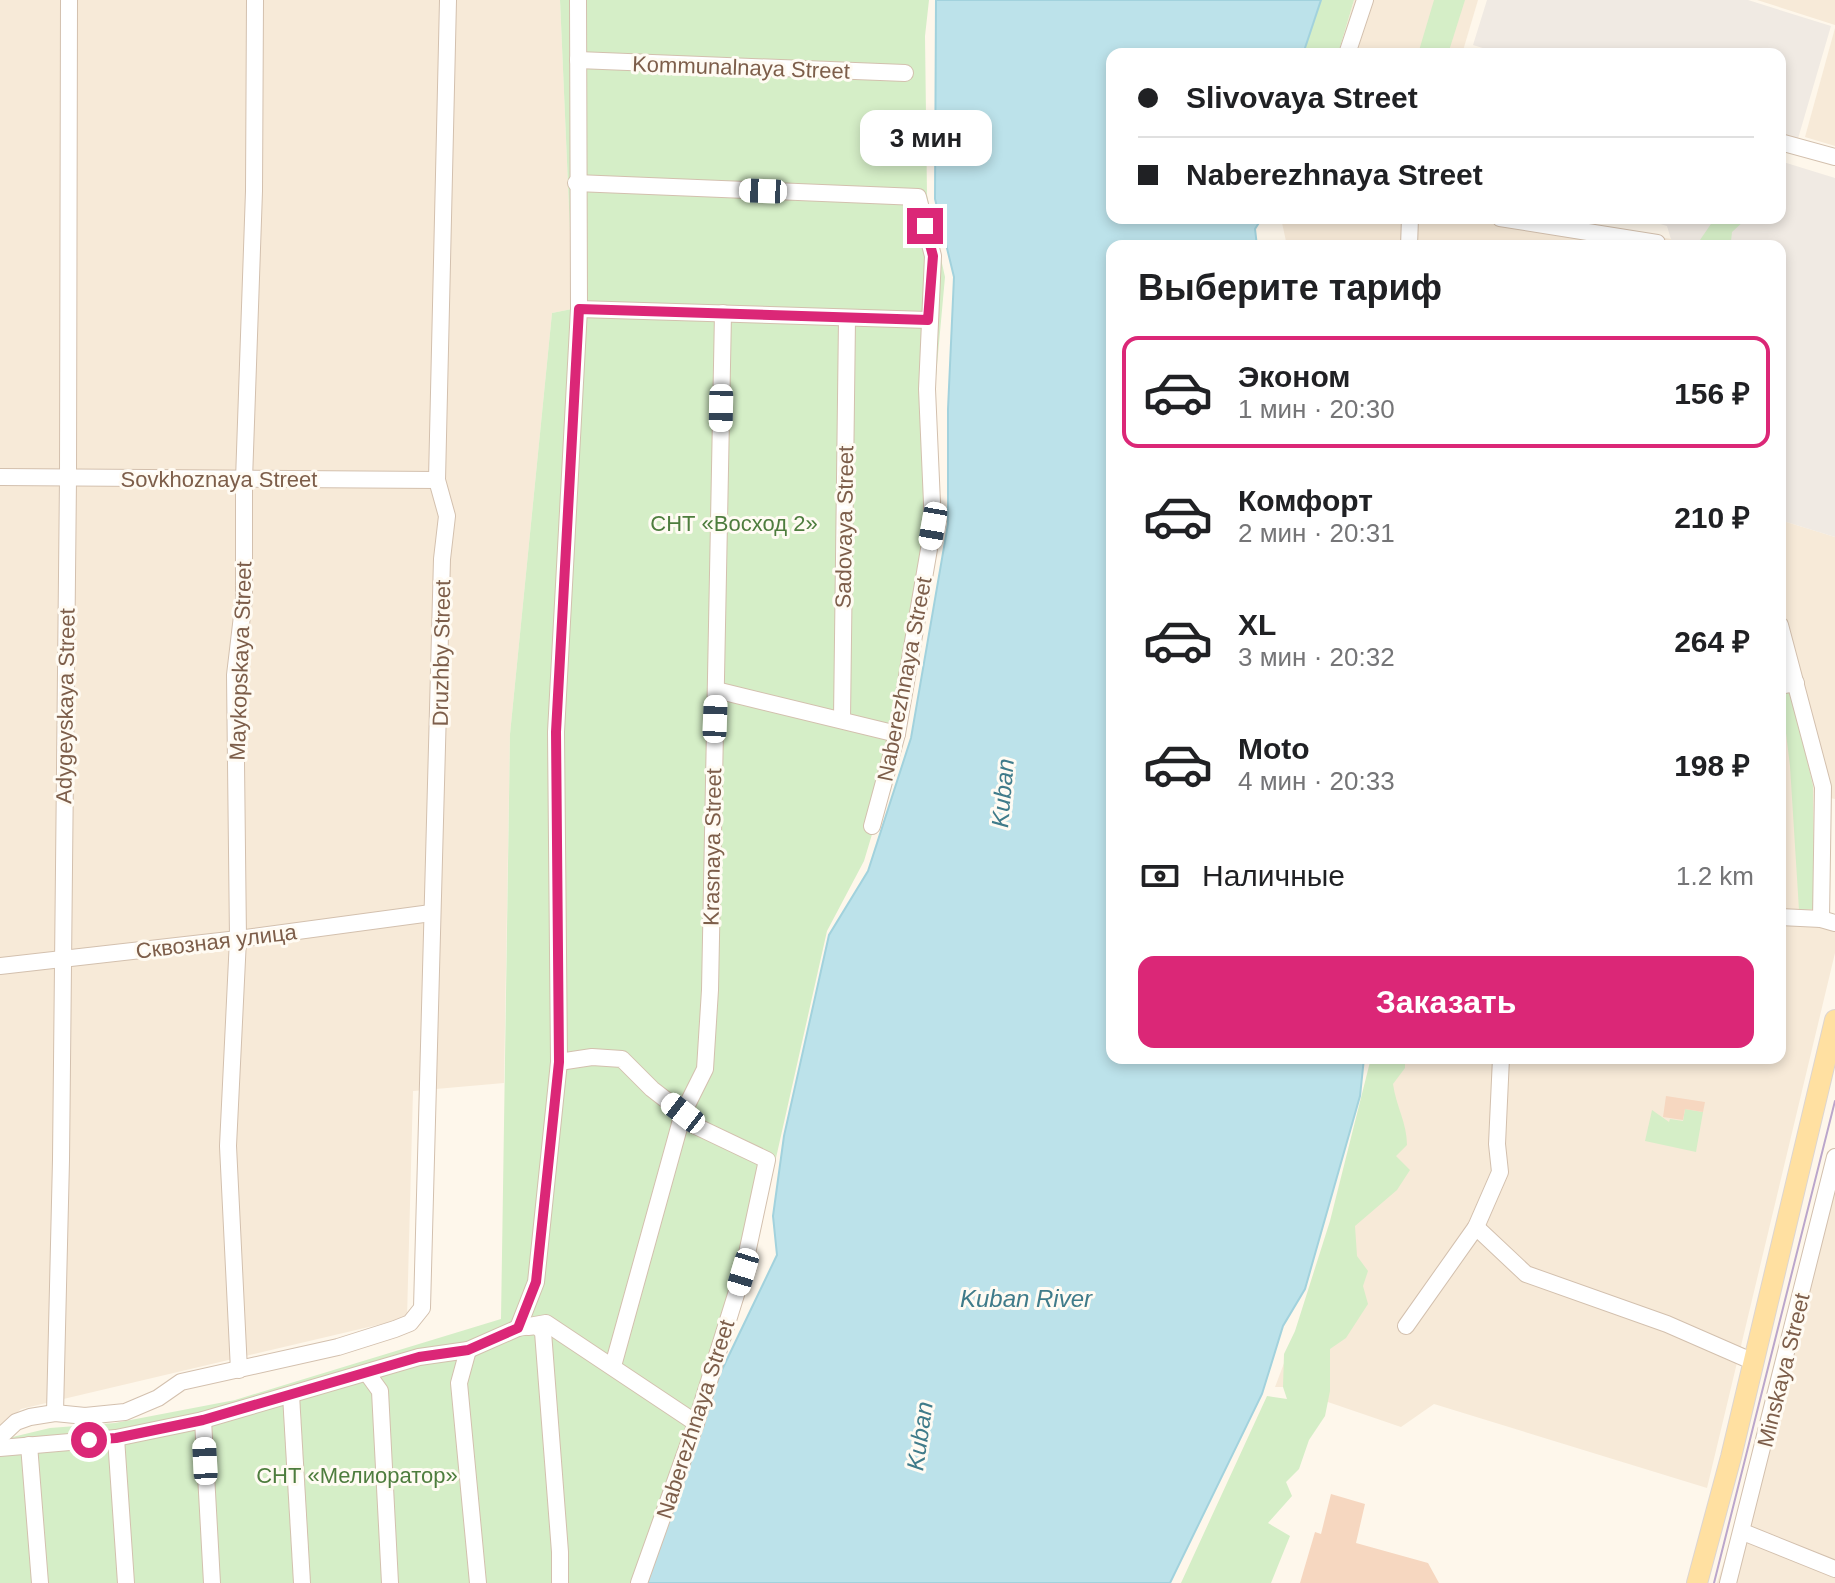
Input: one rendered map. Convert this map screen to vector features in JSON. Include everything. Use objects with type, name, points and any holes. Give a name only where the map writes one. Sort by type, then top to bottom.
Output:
[{"type":"main road","name":"Minskaya Street","points":[[1697,1583],[1754,1362],[1835,1020]]},
{"type":"street","name":"Adygeyskaya Street","points":[[55,1413],[68,478],[69,0]]},
{"type":"street","name":"Maykopskaya Street","points":[[239,1370],[228,1146],[238,939],[235,675],[244,599],[244,480],[254,191],[255,0]]},
{"type":"street","name":"Druzhby Street","points":[[239,1370],[395,1329],[410,1323],[422,1308],[431,913],[441,695],[442,559],[447,516],[437,480],[448,0]]},
{"type":"street","points":[[518,1328],[536,1282],[559,1062],[556,732],[579,309],[576,183],[578,0]]},
{"type":"street","points":[[1349,48],[1365,0]]},
{"type":"street","name":"Kommunalnaya Street","points":[[578,60],[905,73]]},
{"type":"street","points":[[1786,144],[1835,157]]},
{"type":"street","name":"Naberezhnaya Street","points":[[576,183],[918,197],[933,256],[927,389],[933,526],[897,734],[872,826]]},
{"type":"street","points":[[1535,224],[1629,240]]},
{"type":"street","points":[[579,309],[723,313],[847,327],[928,320]]},
{"type":"street","name":"Krasnaya Street","points":[[613,1366],[682,1116],[705,1069],[723,313]]},
{"type":"street","name":"Sadovaya Street","points":[[842,719],[847,327]]},
{"type":"street","name":"Sovkhoznaya Street","points":[[0,477],[437,480]]},
{"type":"street","points":[[1786,918],[1828,921],[1823,787],[1788,684]]},
{"type":"street","points":[[716,690],[897,734]]},
{"type":"street","name":"Сквозная улица","points":[[0,966],[431,913]]},
{"type":"street","points":[[559,1062],[592,1057],[622,1059],[682,1116]]},
{"type":"street","points":[[1406,1326],[1476,1227],[1500,1172],[1497,1144],[1501,1064]]},
{"type":"street","name":"Naberezhnaya Street","points":[[639,1583],[696,1423],[743,1272],[767,1160],[682,1116]]},
{"type":"street","name":"Minskaya Street","points":[[1728,1583],[1831,1193],[1835,1157]]},
{"type":"street","name":"Minskaya Street","points":[[1476,1227],[1526,1274],[1667,1324],[1754,1362]]},
{"type":"street","points":[[0,1448],[116,1438],[203,1420],[419,1357],[468,1350],[518,1328],[546,1323],[696,1423]]},
{"type":"street","points":[[518,1328],[537,1326],[543,1332],[560,1583]]},
{"type":"street","points":[[468,1350],[459,1383],[478,1583]]},
{"type":"street","points":[[0,1437],[16,1422],[55,1413],[85,1416],[125,1412],[158,1398],[181,1382],[239,1370]]},
{"type":"street","points":[[367,1373],[380,1391],[390,1583]]},
{"type":"street","points":[[291,1395],[302,1583]]},
{"type":"street","points":[[203,1420],[212,1583]]},
{"type":"street","points":[[116,1438],[126,1583]]},
{"type":"street","points":[[29,1445],[40,1583]]},
{"type":"street","points":[[1743,1532],[1835,1569]]},
{"type":"shaded area","points":[[0,0],[560,0],[573,300],[572,309],[552,313],[510,734],[504,1083],[413,1091],[407,1318],[21,1409],[0,1428]]},
{"type":"shaded area","points":[[1354,0],[1478,0],[1464,48],[1340,48]]},
{"type":"shaded area","points":[[1487,0],[1748,0],[1831,26],[1797,142],[1786,139],[1786,48],[1483,48],[1473,45]]},
{"type":"shaded area","points":[[1757,0],[1835,0],[1835,25]]},
{"type":"shaded area","points":[[1835,28],[1835,146],[1805,137]]},
{"type":"shaded area","points":[[1786,163],[1835,178],[1835,537],[1786,522],[1786,240],[1671,240],[1667,226],[1660,224],[1786,224]]},
{"type":"shaded area","points":[[1282,224],[1588,224],[1671,240],[1286,240]]},
{"type":"shaded area","points":[[1786,522],[1835,537],[1835,799],[1830,798],[1827,912],[1835,932],[1835,953],[1707,1488],[1434,1404],[1401,1427],[1284,1387],[1275,1387],[1317,1276],[1372,1064],[1786,1064]]},
{"type":"shaded area","points":[[1835,1158],[1835,1583],[1717,1583],[1733,1533]]},
{"type":"green space","name":"СНТ «Восход 2»","points":[[560,0],[929,0],[925,36],[927,195],[945,277],[933,409],[939,471],[939,531],[900,741],[864,861],[827,931],[767,1198],[644,1583],[0,1583],[0,1440],[50,1428],[115,1423],[235,1400],[501,1319],[510,734],[552,313],[572,309],[573,300]]},
{"type":"green space","points":[[1321,0],[1354,0],[1340,48],[1305,48]]},
{"type":"green space","points":[[1434,0],[1465,0],[1450,48],[1420,48]]},
{"type":"green space","points":[[1711,224],[1741,224],[1732,232],[1731,240],[1700,240]]},
{"type":"green space","points":[[1791,690],[1813,786],[1814,909],[1799,910],[1786,733],[1786,691]]},
{"type":"green space","points":[[1369,1064],[1405,1064],[1393,1084],[1407,1145],[1396,1156],[1410,1170],[1397,1190],[1355,1226],[1357,1256],[1368,1271],[1363,1286],[1368,1304],[1346,1338],[1330,1349],[1330,1391],[1325,1416],[1309,1440],[1299,1469],[1286,1482],[1292,1496],[1268,1523],[1290,1536],[1271,1583],[1181,1583],[1267,1396],[1287,1399],[1283,1387],[1284,1354],[1295,1331],[1330,1221]]},
{"type":"green space","points":[[1685,1109],[1703,1112],[1696,1152],[1645,1141],[1652,1110],[1669,1122],[1670,1119],[1683,1121]]},
{"type":"water","name":"Kuban River","points":[[936,0],[1321,0],[1305,48],[1106,48],[1106,224],[1258,224],[1255,229],[1256,240],[1106,240],[1106,1064],[1363,1064],[1360,1096],[1305,1289],[1283,1326],[1262,1394],[1170,1583],[647,1583],[720,1374],[777,1255],[773,1216],[784,1136],[829,935],[868,871],[911,738],[948,524],[948,409],[954,277],[935,199]]},
{"type":"building","points":[[1666,1096],[1705,1102],[1703,1112],[1685,1109],[1683,1120],[1663,1117]]},
{"type":"building","points":[[1331,1494],[1365,1504],[1356,1543],[1428,1563],[1439,1583],[1300,1583],[1315,1532],[1321,1534]]},
{"type":"tram line","points":[[1714,1583],[1835,1101]]},
{"type":"route","points":[[89,1440],[116,1438],[203,1420],[419,1357],[468,1350],[518,1328],[536,1282],[559,1062],[556,732],[579,309],[928,320],[933,256],[925,226]]},
{"type":"water label","name":"Kuban","points":[[1003,793]]},
{"type":"water label","name":"Kuban","points":[[920,1436]]},
{"type":"park label","name":"СНТ «Мелиоратор»","points":[[357,1475]]}]
